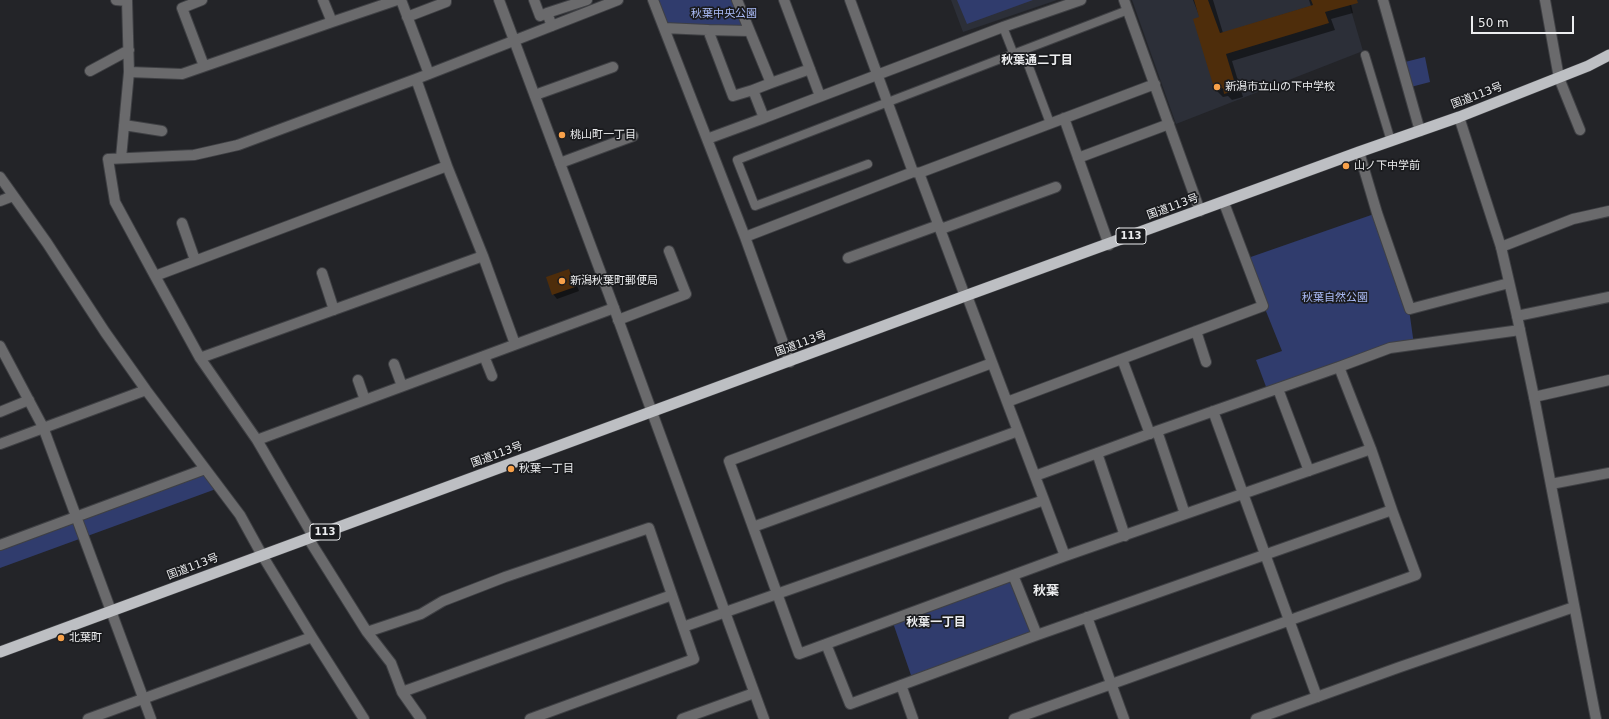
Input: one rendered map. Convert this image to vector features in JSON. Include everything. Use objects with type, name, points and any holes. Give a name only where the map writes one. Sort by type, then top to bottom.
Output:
[{"type":"highway","name":"国道113号","points":[[0,652],[1359,152],[1459,118],[1588,66],[1609,55]]},
{"type":"street","points":[[116,0],[127,0],[129,50],[129,72],[120,158]]},
{"type":"street","points":[[202,0],[182,8],[204,66]]},
{"type":"street","points":[[323,0],[332,22]]},
{"type":"street","points":[[129,72],[182,74],[397,0]]},
{"type":"street","points":[[401,0],[429,74]]},
{"type":"street","points":[[407,17],[446,2],[446,0]]},
{"type":"street","points":[[499,0],[614,308],[651,413],[764,719]]},
{"type":"street","points":[[534,0],[540,16],[587,0]]},
{"type":"street","points":[[421,719],[402,692],[391,663],[367,632],[311,537],[257,440],[200,358],[115,202],[108,159],[194,155],[238,145],[416,79],[618,0]]},
{"type":"street","points":[[653,0],[745,237],[790,362]]},
{"type":"street","points":[[737,0],[771,83]]},
{"type":"street","points":[[784,0],[820,96]]},
{"type":"street","points":[[850,0],[887,102],[940,227],[1065,556]]},
{"type":"street","points":[[707,139],[1081,0]]},
{"type":"street","points":[[1124,0],[1200,211]]},
{"type":"street","points":[[1383,0],[1420,131]]},
{"type":"street","points":[[1545,0],[1559,78],[1580,130]]},
{"type":"street","points":[[547,13],[552,26]]},
{"type":"street","points":[[664,28],[749,31]]},
{"type":"street","points":[[708,30],[733,96],[810,69]]},
{"type":"street","points":[[90,71],[129,50]]},
{"type":"street","points":[[535,95],[613,67]]},
{"type":"street","points":[[416,79],[447,166],[483,256],[515,344]]},
{"type":"street","points":[[745,237],[1155,84]]},
{"type":"street","points":[[753,90],[764,118]]},
{"type":"street","points":[[1064,118],[1109,245]]},
{"type":"street","points":[[1459,118],[1501,247],[1517,316],[1596,719]]},
{"type":"street","points":[[1078,158],[1169,124]]},
{"type":"street","points":[[124,125],[162,131]]},
{"type":"street","points":[[560,163],[634,136]]},
{"type":"street","points":[[1359,152],[1377,213],[1410,309],[1509,283]]},
{"type":"street","points":[[155,276],[447,166]]},
{"type":"street","points":[[0,177],[146,390],[240,515],[262,555],[361,718]]},
{"type":"street","points":[[848,258],[1056,188]]},
{"type":"street","points":[[0,201],[13,196]]},
{"type":"street","points":[[1006,402],[1263,306],[1224,202]]},
{"type":"street","points":[[1501,247],[1573,219],[1609,211]]},
{"type":"street","points":[[182,224],[195,260]]},
{"type":"street","points":[[618,320],[686,294],[670,251]]},
{"type":"street","points":[[200,358],[483,256]]},
{"type":"street","points":[[322,273],[334,310]]},
{"type":"street","points":[[1517,316],[1609,297]]},
{"type":"street","points":[[257,440],[614,308]]},
{"type":"street","points":[[1034,476],[1390,348],[1520,330]]},
{"type":"street","points":[[1196,331],[1206,362]]},
{"type":"street","points":[[0,346],[43,428],[151,719]]},
{"type":"street","points":[[484,356],[492,376]]},
{"type":"street","points":[[1122,359],[1153,432],[1185,514]]},
{"type":"street","points":[[992,363],[729,461],[799,654],[1065,556],[1126,536],[1371,449]]},
{"type":"street","points":[[394,364],[402,386]]},
{"type":"street","points":[[1014,719],[1416,575],[1371,449],[1339,367]]},
{"type":"street","points":[[358,380],[365,400]]},
{"type":"street","points":[[1534,397],[1609,380]]},
{"type":"street","points":[[1278,389],[1309,471]]},
{"type":"street","points":[[0,444],[146,390]]},
{"type":"street","points":[[0,412],[29,400]]},
{"type":"street","points":[[1213,411],[1317,697]]},
{"type":"street","points":[[753,527],[1018,431]]},
{"type":"street","points":[[1097,453],[1126,536]]},
{"type":"street","points":[[0,546],[205,469]]},
{"type":"street","points":[[1551,484],[1609,473]]},
{"type":"street","points":[[683,627],[1044,500]]},
{"type":"street","points":[[826,644],[850,704],[1087,617],[1392,510]]},
{"type":"street","points":[[367,632],[421,614],[443,601],[505,577],[649,528],[694,660],[553,715],[530,719]]},
{"type":"street","points":[[1013,575],[1037,635]]},
{"type":"street","points":[[402,692],[672,595]]},
{"type":"street","points":[[1256,719],[1574,607]]},
{"type":"street","points":[[1087,617],[1124,719]]},
{"type":"street","points":[[88,719],[312,637]]},
{"type":"street","points":[[901,685],[914,719]]},
{"type":"street","points":[[682,719],[754,693]]},
{"type":"lane","points":[[868,164],[755,206],[737,160],[1128,10]]},
{"type":"lane","points":[[1003,28],[1014,55]]},
{"type":"lane","points":[[1023,51],[1050,123]]},
{"type":"lane","points":[[1365,56],[1391,141]]},
{"type":"shaded area","points":[[951,0],[1057,0],[963,32]]},
{"type":"shaded area","name":"新潟市立山の下中学校","points":[[1132,0],[1348,0],[1363,51],[1176,124]]},
{"type":"green space","name":"秋葉中央公園","points":[[655,0],[736,0],[747,29],[666,26]]},
{"type":"green space","points":[[957,0],[1033,0],[967,24]]},
{"type":"green space","points":[[1425,57],[1430,82],[1407,88],[1401,63]]},
{"type":"green space","name":"秋葉自然公園","points":[[1377,213],[1409,309],[1414,345],[1268,392],[1256,360],[1282,351],[1245,259]]},
{"type":"green space","points":[[205,469],[216,489],[0,568],[0,545]]},
{"type":"green space","points":[[1013,575],[1037,635],[913,681],[892,620]]},
{"type":"building","points":[[1194,0],[1208,0],[1220,33],[1313,5],[1311,0],[1357,0],[1358,3],[1325,12],[1329,23],[1226,54],[1237,90],[1224,94],[1223,88],[1215,91],[1193,19],[1199,17]]},
{"type":"building","points":[[569,269],[575,287],[552,295],[546,277]]},
{"type":"place","name":"新潟市立山の下中学校","points":[[1217,87]]},
{"type":"place","name":"桃山町一丁目","points":[[562,135]]},
{"type":"place","name":"山ノ下中学前","points":[[1346,166]]},
{"type":"place","name":"新潟秋葉町郵便局","points":[[562,281]]},
{"type":"place","name":"秋葉一丁目","points":[[511,469]]},
{"type":"place","name":"北葉町","points":[[61,638]]},
{"type":"district","name":"秋葉通二丁目","points":[[1037,61]]},
{"type":"district","name":"秋葉","points":[[1046,592]]},
{"type":"district","name":"秋葉一丁目","points":[[936,623]]}]
